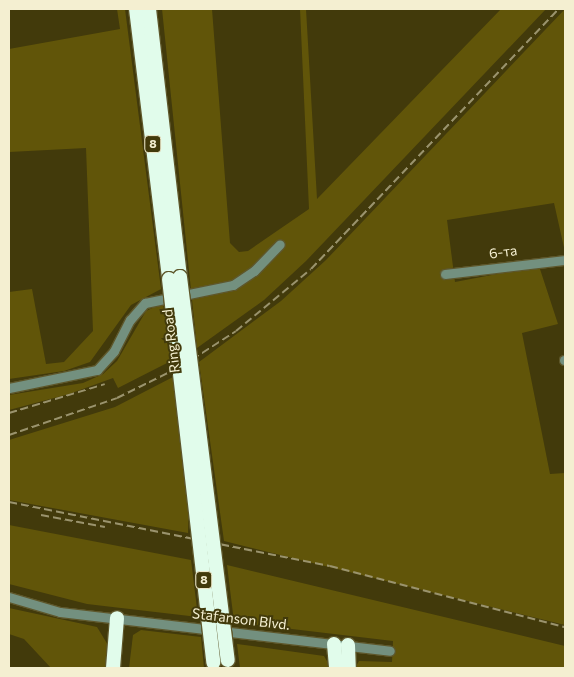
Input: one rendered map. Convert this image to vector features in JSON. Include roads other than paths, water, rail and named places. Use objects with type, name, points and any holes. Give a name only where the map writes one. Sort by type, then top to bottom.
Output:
[{"type":"highway","name":"Ring Road","points":[[136,9],[229,664]]},
{"type":"highway","name":"Ring Road","points":[[149,9],[214,665]]},
{"type":"highway","points":[[113,668],[121,618]]},
{"type":"highway","points":[[121,618],[122,668]]},
{"type":"highway","points":[[336,668],[341,645]]},
{"type":"highway","points":[[341,645],[349,668]]},
{"type":"street","points":[[9,388],[97,370],[114,351],[130,320],[145,303],[233,285],[254,271],[280,244]]},
{"type":"street","name":"6-та","points":[[445,274],[565,260]]},
{"type":"street","name":"Stafanson Blvd.","points":[[9,598],[60,612],[390,651]]},
{"type":"railway","points":[[9,435],[117,398],[182,366],[236,331],[311,269],[559,9]]},
{"type":"railway","points":[[9,413],[105,384]]},
{"type":"railway","points":[[9,502],[330,566],[565,627]]},
{"type":"railway","points":[[41,515],[105,527]]}]
